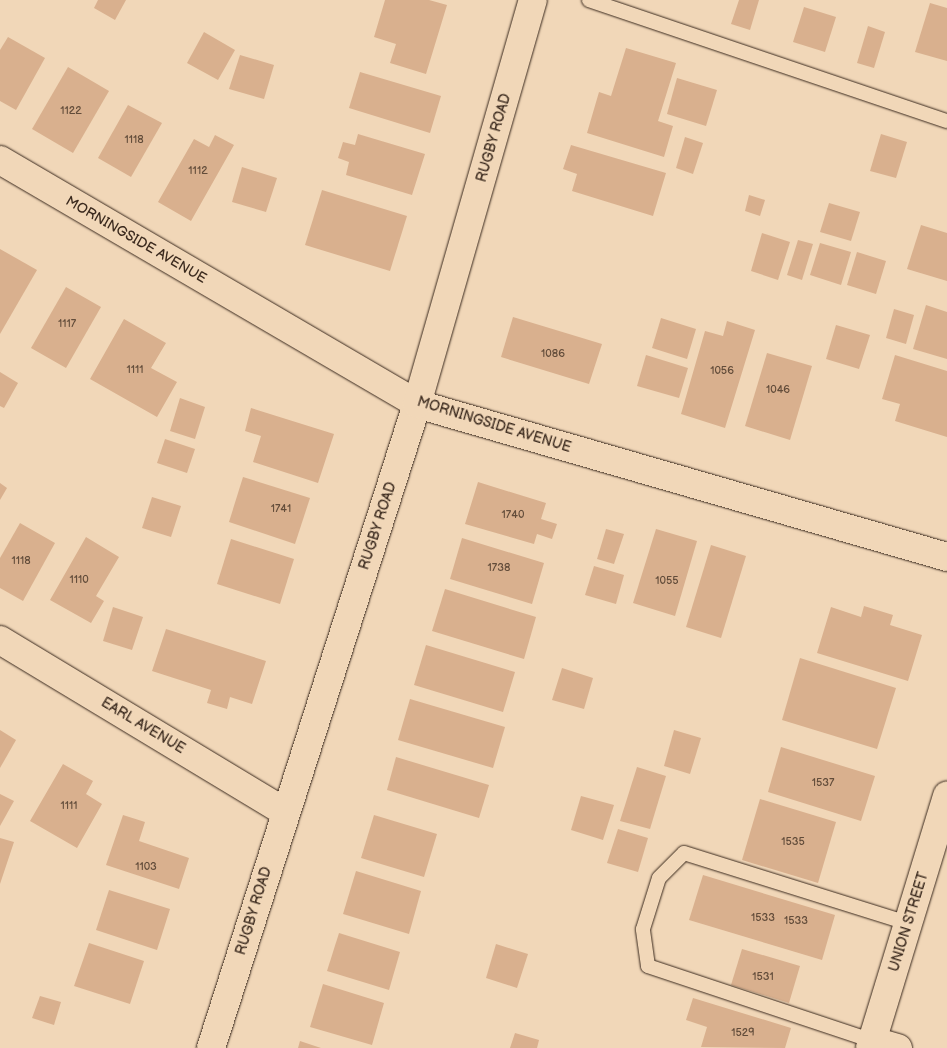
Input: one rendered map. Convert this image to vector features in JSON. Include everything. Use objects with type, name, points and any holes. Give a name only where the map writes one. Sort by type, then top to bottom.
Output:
[{"type":"street","name":"RUGBY ROAD","points":[[211,1048],[417,404],[533,0]]},
{"type":"street","name":"MORNINGSIDE AVENUE","points":[[0,160],[417,404],[947,557]]},
{"type":"street","name":"EARL AVENUE","points":[[0,640],[285,812]]},
{"type":"street","name":"UNION STREET","points":[[880,1046],[908,924],[947,796]]},
{"type":"lane","points":[[589,0],[947,121]]},
{"type":"lane","points":[[880,1046],[648,966],[643,929],[659,878],[684,853],[908,924]]},
{"type":"building","points":[[98,0],[126,0],[115,20],[94,8]]},
{"type":"building","points":[[385,0],[429,0],[447,5],[426,74],[390,63],[396,44],[374,37]]},
{"type":"building","points":[[739,0],[759,0],[750,30],[731,24]]},
{"type":"building","points":[[930,3],[947,8],[947,61],[915,52]]},
{"type":"building","points":[[804,7],[836,17],[825,52],[793,42]]},
{"type":"building","points":[[868,26],[885,32],[874,68],[857,63]]},
{"type":"building","points":[[204,32],[235,50],[218,80],[187,63]]},
{"type":"building","points":[[8,37],[45,58],[16,110],[0,101],[0,50]]},
{"type":"building","points":[[626,48],[676,63],[658,121],[673,126],[664,157],[587,133],[599,92],[611,96]]},
{"type":"building","points":[[240,55],[274,65],[264,99],[229,89]]},
{"type":"building","points":[[68,67],[109,91],[73,153],[32,129]]},
{"type":"building","points":[[360,72],[441,96],[430,133],[349,108]]},
{"type":"building","points":[[677,78],[717,90],[706,126],[667,114]]},
{"type":"building","points":[[128,105],[162,123],[131,177],[98,158]]},
{"type":"building","points":[[358,134],[425,154],[412,195],[346,175],[349,162],[338,158],[343,142],[355,145]]},
{"type":"building","points":[[881,134],[907,142],[896,178],[870,171]]},
{"type":"building","points":[[215,135],[234,145],[191,221],[158,202],[194,139],[209,147]]},
{"type":"building","points":[[685,137],[703,143],[693,174],[676,168]]},
{"type":"building","points":[[571,145],[666,173],[653,216],[572,191],[577,174],[563,169]]},
{"type":"building","points":[[242,167],[277,178],[266,212],[232,202]]},
{"type":"building","points":[[322,190],[407,216],[390,271],[305,245]]},
{"type":"building","points":[[749,195],[765,200],[760,216],[745,211]]},
{"type":"building","points":[[829,203],[860,212],[851,241],[820,232]]},
{"type":"building","points":[[921,225],[947,233],[947,281],[907,269]]},
{"type":"building","points":[[762,233],[790,242],[778,280],[751,271]]},
{"type":"building","points":[[798,240],[813,244],[802,280],[787,275]]},
{"type":"building","points":[[820,243],[851,252],[841,285],[810,275]]},
{"type":"building","points":[[0,249],[37,270],[0,334]]},
{"type":"building","points":[[857,252],[886,261],[876,294],[847,285]]},
{"type":"building","points":[[66,287],[101,307],[66,368],[31,348]]},
{"type":"building","points":[[926,305],[947,312],[947,359],[913,349]]},
{"type":"building","points":[[894,309],[914,315],[906,344],[886,338]]},
{"type":"building","points":[[513,317],[602,344],[589,384],[501,357]]},
{"type":"building","points":[[661,318],[696,329],[687,359],[652,348]]},
{"type":"building","points":[[124,319],[166,343],[151,368],[177,382],[157,417],[90,379]]},
{"type":"building","points":[[727,321],[755,330],[725,428],[681,414],[705,331],[723,336]]},
{"type":"building","points":[[836,325],[870,335],[859,369],[826,359]]},
{"type":"building","points":[[767,353],[812,366],[790,440],[745,426]]},
{"type":"building","points":[[646,355],[688,368],[679,398],[637,386]]},
{"type":"building","points":[[895,355],[947,371],[947,437],[895,421],[900,404],[882,399]]},
{"type":"building","points":[[0,372],[18,383],[4,408],[0,406]]},
{"type":"building","points":[[180,398],[205,407],[195,439],[170,431]]},
{"type":"building","points":[[251,408],[334,434],[318,483],[253,462],[261,436],[245,431]]},
{"type":"building","points":[[165,439],[195,449],[187,473],[157,463]]},
{"type":"building","points":[[243,477],[310,498],[295,544],[229,522]]},
{"type":"building","points":[[478,482],[546,503],[541,519],[557,524],[552,539],[537,534],[534,544],[465,524]]},
{"type":"building","points":[[0,483],[7,488],[0,500]]},
{"type":"building","points":[[152,497],[181,506],[171,537],[142,528]]},
{"type":"building","points":[[20,523],[55,543],[23,601],[0,588],[0,558]]},
{"type":"building","points":[[606,529],[624,534],[614,564],[597,559]]},
{"type":"building","points":[[656,529],[697,541],[675,616],[633,603]]},
{"type":"building","points":[[86,537],[119,557],[96,596],[104,601],[91,623],[50,600]]},
{"type":"building","points":[[462,538],[544,563],[532,604],[450,579]]},
{"type":"building","points":[[231,539],[294,559],[280,604],[217,584]]},
{"type":"building","points":[[711,545],[746,556],[721,638],[686,627]]},
{"type":"building","points":[[594,566],[624,575],[616,604],[585,595]]},
{"type":"building","points":[[445,589],[536,617],[524,659],[432,631]]},
{"type":"building","points":[[864,606],[893,615],[890,625],[922,635],[908,681],[817,653],[831,607],[861,617]]},
{"type":"building","points":[[113,607],[143,617],[132,650],[103,641]]},
{"type":"building","points":[[166,629],[266,661],[252,704],[230,697],[227,709],[207,703],[211,690],[152,671]]},
{"type":"building","points":[[426,645],[515,672],[503,712],[414,685]]},
{"type":"building","points":[[800,658],[896,688],[877,749],[782,720]]},
{"type":"building","points":[[562,668],[593,678],[584,709],[552,700]]},
{"type":"building","points":[[410,699],[505,727],[493,768],[398,740]]},
{"type":"building","points":[[0,730],[16,740],[0,768]]},
{"type":"building","points":[[674,730],[701,738],[690,774],[664,766]]},
{"type":"building","points":[[781,747],[875,776],[861,821],[768,792]]},
{"type":"building","points":[[396,757],[489,785],[479,818],[387,790]]},
{"type":"building","points":[[63,764],[93,781],[86,794],[102,804],[77,848],[30,821]]},
{"type":"building","points":[[637,767],[666,776],[650,829],[620,821]]},
{"type":"building","points":[[0,794],[14,801],[0,826]]},
{"type":"building","points":[[581,796],[614,805],[603,840],[571,830]]},
{"type":"building","points":[[760,799],[836,822],[818,883],[742,860]]},
{"type":"building","points":[[123,815],[145,822],[139,841],[189,858],[179,889],[106,865]]},
{"type":"building","points":[[374,815],[437,834],[424,877],[361,858]]},
{"type":"building","points":[[618,829],[648,838],[638,872],[607,863]]},
{"type":"building","points":[[0,838],[14,842],[0,884]]},
{"type":"building","points":[[356,871],[421,891],[409,934],[343,914]]},
{"type":"building","points":[[703,875],[835,915],[822,960],[689,920]]},
{"type":"building","points":[[109,890],[170,909],[157,950],[96,930]]},
{"type":"building","points":[[339,933],[400,952],[389,990],[327,971]]},
{"type":"building","points":[[89,943],[144,961],[130,1004],[74,986]]},
{"type":"building","points":[[496,944],[528,954],[517,988],[486,978]]},
{"type":"building","points":[[742,949],[800,966],[789,1003],[731,985]]},
{"type":"building","points":[[323,984],[384,1003],[372,1045],[310,1027]]},
{"type":"building","points":[[40,996],[61,1002],[54,1025],[32,1018]]},
{"type":"building","points":[[693,998],[791,1028],[785,1048],[701,1047],[707,1027],[686,1020]]},
{"type":"building","points":[[515,1033],[539,1040],[537,1048],[510,1048]]},
{"type":"building","points":[[300,1041],[321,1048],[298,1048]]}]
